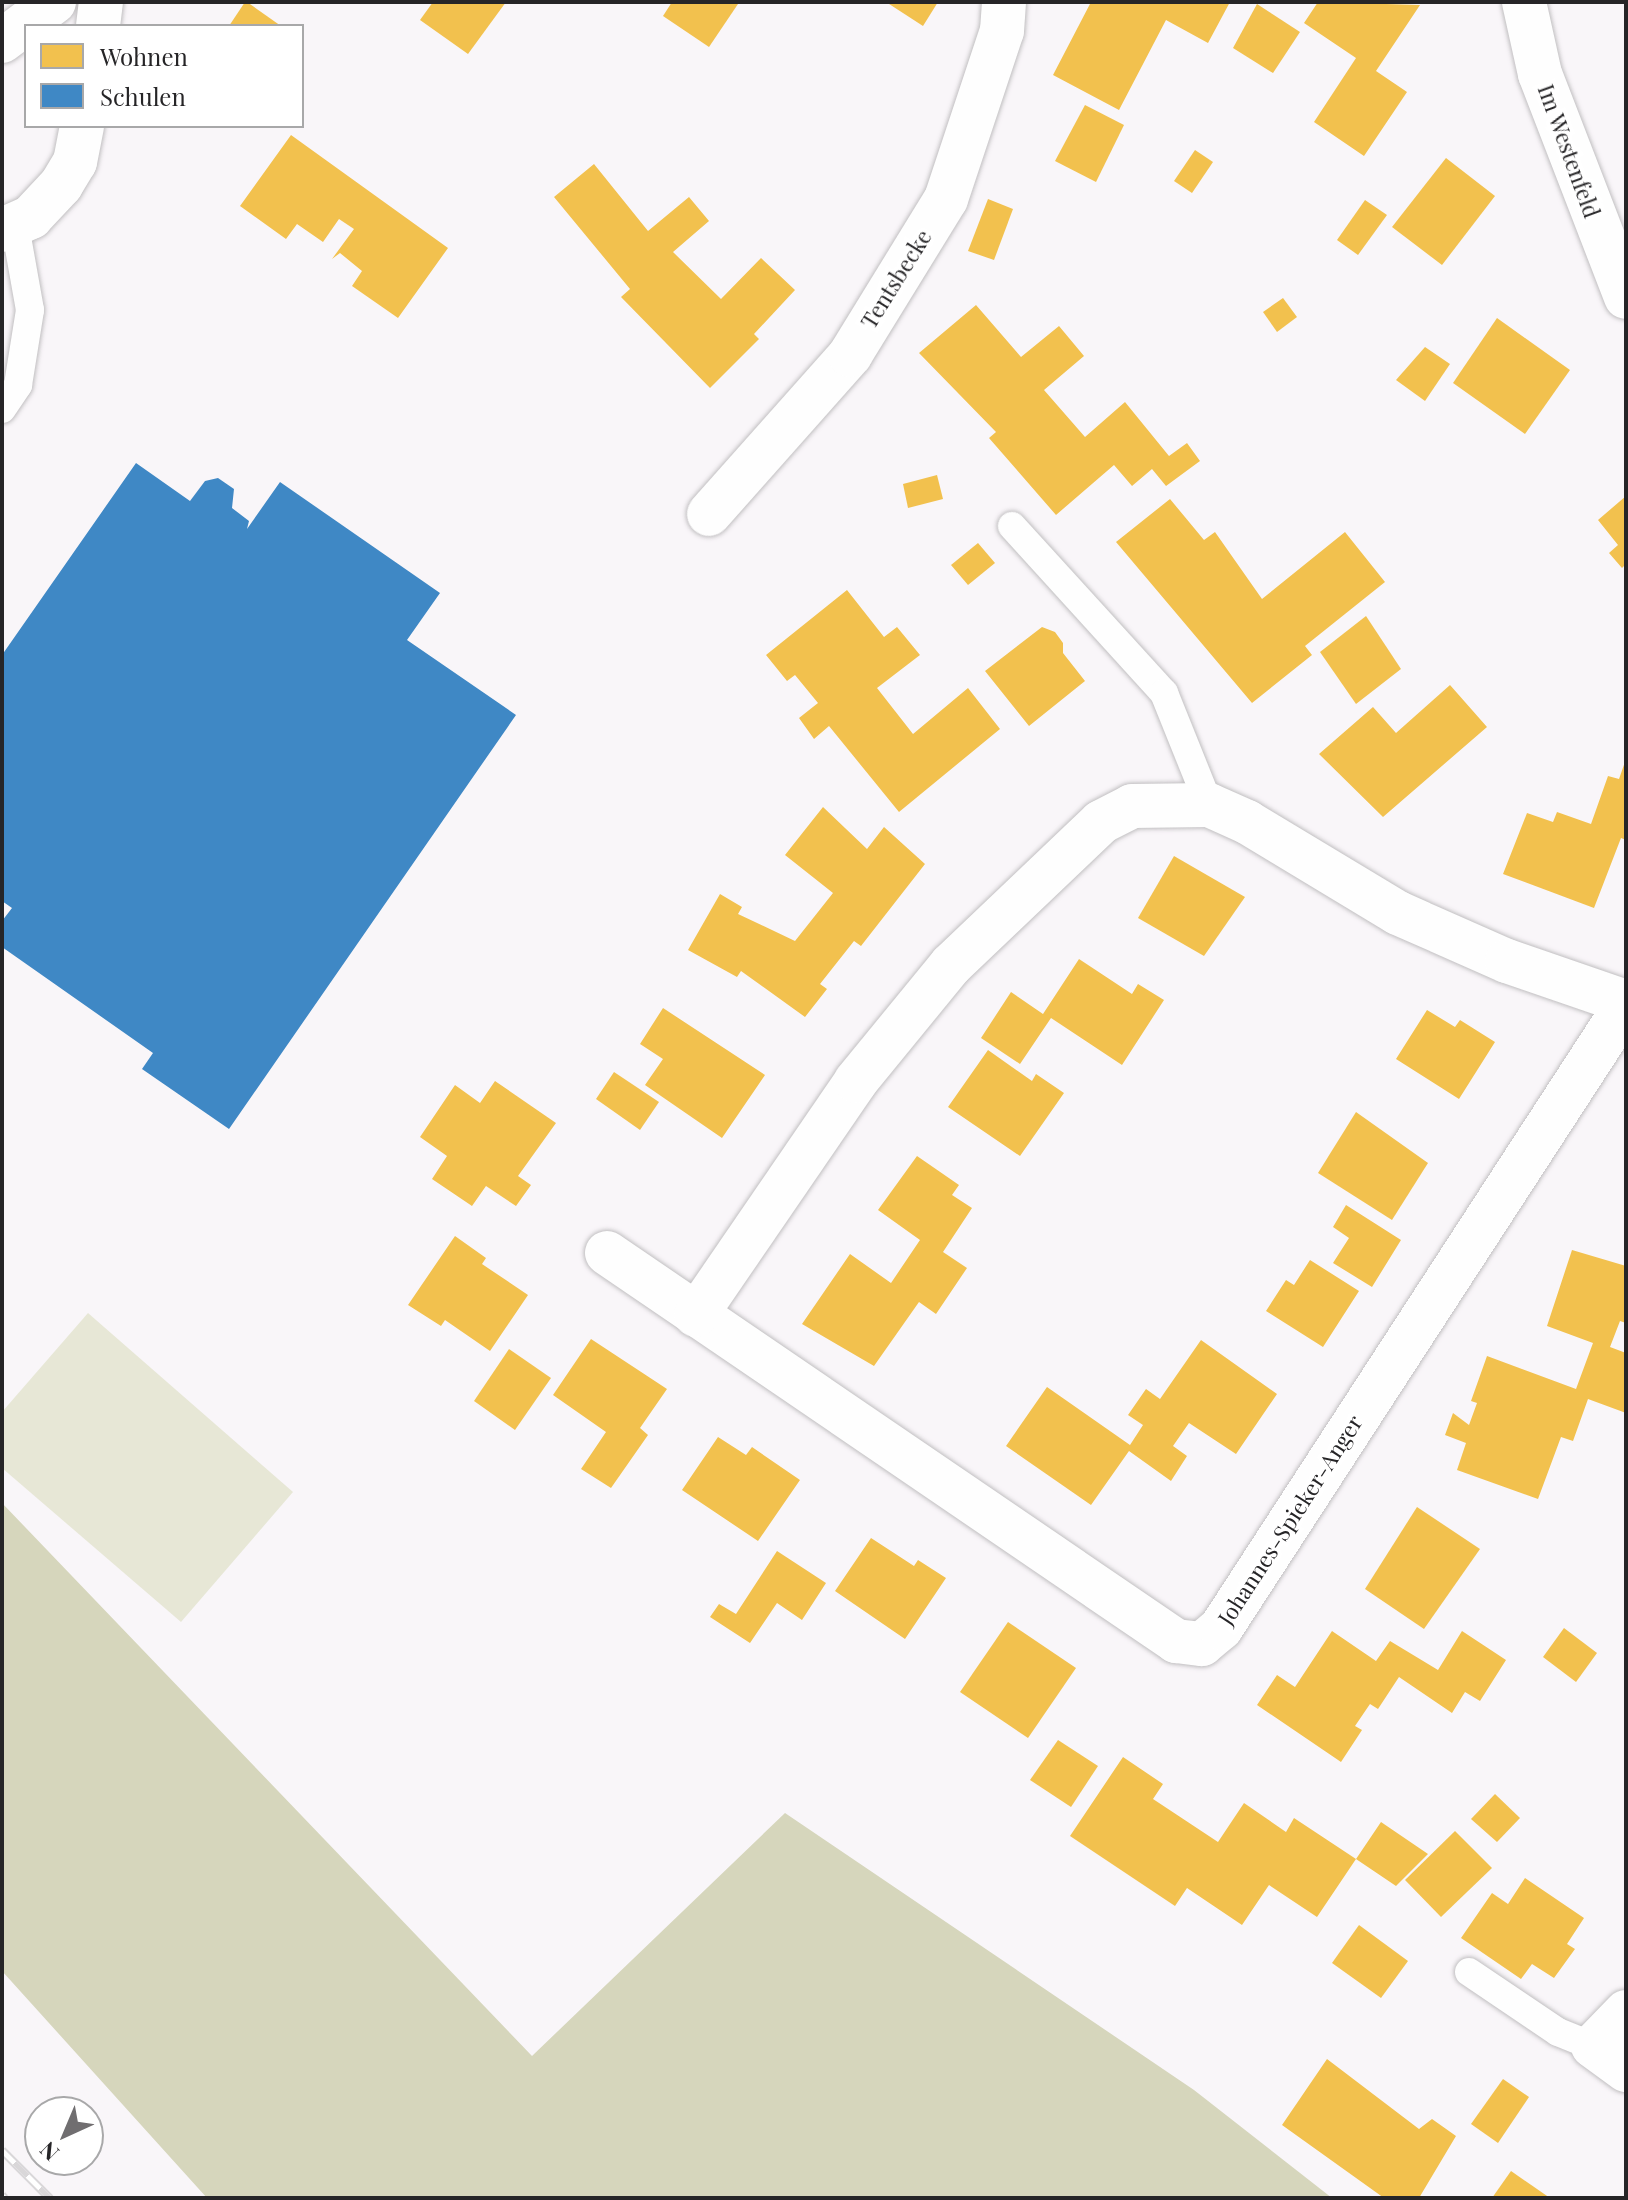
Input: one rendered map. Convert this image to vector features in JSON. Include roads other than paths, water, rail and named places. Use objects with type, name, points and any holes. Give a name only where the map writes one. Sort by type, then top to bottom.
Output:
[{"type":"street","points":[[25,24],[54,2]]},
{"type":"street","points":[[98,24],[101,2]]},
{"type":"street","name":"Tentsbecke","points":[[709,514],[850,355],[946,199],[1002,31],[1004,2]]},
{"type":"street","name":"Im Westenfeld","points":[[1524,2],[1540,74],[1626,297]]},
{"type":"street","points":[[2,41],[24,24]]},
{"type":"street","points":[[8,228],[61,185],[75,162],[82,128]]},
{"type":"street","points":[[696,1315],[856,1081],[951,965],[1101,822],[1132,806],[1209,805]]},
{"type":"street","name":"Johannes-Spieker-Anger","points":[[607,1253],[1176,1641],[1202,1644],[1221,1628],[1626,1003],[1507,961],[1398,913],[1209,805]]},
{"type":"street","points":[[1609,2058],[1626,2012]]},
{"type":"lane","points":[[2,409],[18,385],[30,310],[8,228]]},
{"type":"lane","points":[[1012,526],[1164,693],[1209,805]]},
{"type":"lane","points":[[1469,1972],[1558,2032],[1609,2058]]},
{"type":"railway","points":[[2,2150],[50,2198]]},
{"type":"railway","points":[[2,2195],[5,2198]]}]
